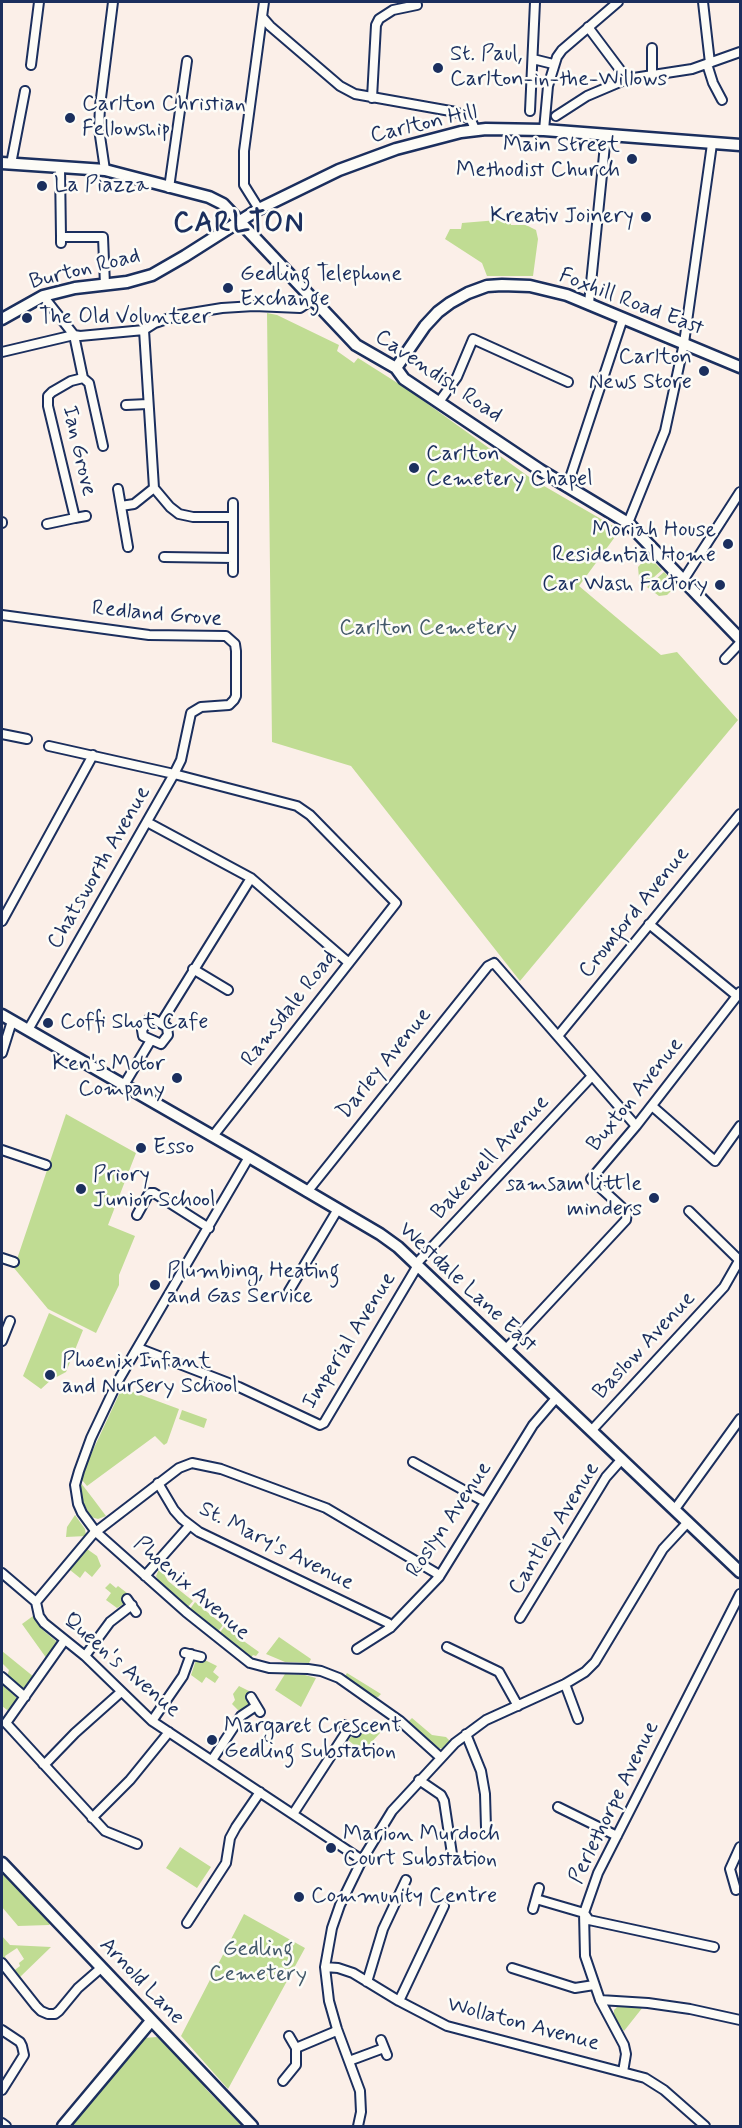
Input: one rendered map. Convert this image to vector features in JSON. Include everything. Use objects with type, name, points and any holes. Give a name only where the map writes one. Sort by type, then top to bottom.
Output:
[{"type":"street","points":[[32,64],[39,2]]},
{"type":"street","points":[[105,170],[99,129],[112,2]]},
{"type":"street","points":[[259,209],[244,184],[244,151],[264,2]]},
{"type":"street","points":[[530,111],[535,2]]},
{"type":"street","points":[[704,2],[708,64],[713,83],[722,100]]},
{"type":"street","points":[[544,130],[548,86],[553,64],[562,50],[613,3]]},
{"type":"street","points":[[372,98],[376,25],[379,19],[393,10],[417,5]]},
{"type":"street","points":[[263,18],[332,81],[355,94],[463,114],[471,120],[475,129]]},
{"type":"street","points":[[588,27],[627,79]]},
{"type":"street","points":[[652,48],[652,75]]},
{"type":"street","points":[[556,116],[587,96],[627,79],[692,69],[741,52]]},
{"type":"street","points":[[533,59],[553,64]]},
{"type":"street","points":[[169,188],[187,61]]},
{"type":"street","points":[[6,164],[25,91]]},
{"type":"street","points":[[22,104],[33,106]]},
{"type":"street","name":"Carlton Hill","points":[[239,222],[259,209],[364,159],[475,129],[544,130],[741,145]]},
{"type":"street","points":[[589,303],[606,135]]},
{"type":"street","points":[[628,523],[665,431],[684,343],[712,144]]},
{"type":"street","name":"Cavendish Road","points":[[6,164],[105,170],[209,197],[223,204],[356,345],[396,368],[404,379],[567,486],[628,523],[741,641]]},
{"type":"street","points":[[60,168],[61,240],[103,237],[105,285]]},
{"type":"street","name":"Burton Road","points":[[2,319],[43,296],[75,288],[127,282],[152,274],[239,222]]},
{"type":"street","name":"Foxhill Road East","points":[[396,368],[424,326],[438,312],[459,298],[487,286],[502,285],[530,286],[589,303],[741,367]]},
{"type":"street","points":[[43,296],[74,334],[83,378],[89,383],[103,446]]},
{"type":"street","points":[[2,352],[74,334],[80,336],[144,330],[155,323],[179,315],[222,308],[254,306],[297,308],[305,306],[312,300]]},
{"type":"street","points":[[567,486],[623,318]]},
{"type":"street","points":[[144,330],[154,488],[179,514],[193,517],[233,517]]},
{"type":"street","points":[[439,402],[457,377],[472,339],[568,382]]},
{"type":"street","name":"Ian Grove","points":[[75,518],[47,401],[52,392],[71,381],[83,378]]},
{"type":"street","points":[[126,405],[148,404]]},
{"type":"street","points":[[121,506],[134,504],[154,488]]},
{"type":"street","points":[[118,489],[128,547]]},
{"type":"street","points":[[684,579],[741,492]]},
{"type":"street","points":[[233,503],[233,572]]},
{"type":"street","name":"Ian Grove","points":[[47,524],[86,516]]},
{"type":"street","points":[[164,557],[233,558]]},
{"type":"street","name":"Redland Grove","points":[[2,615],[149,635],[226,636],[236,644],[236,696],[229,705],[224,707],[195,709],[190,718]]},
{"type":"street","points":[[726,659],[741,641]]},
{"type":"street","name":"Chatsworth Avenue","points":[[28,1030],[174,774],[181,760],[190,718]]},
{"type":"street","points":[[2,734],[27,739]]},
{"type":"street","points":[[49,746],[174,774]]},
{"type":"street","points":[[2,921],[93,755]]},
{"type":"street","name":"Ramsdale Road","points":[[174,774],[297,806],[310,815],[396,903],[213,1136]]},
{"type":"street","name":"Cromford Avenue","points":[[558,1036],[741,814]]},
{"type":"street","points":[[147,822],[251,878],[350,963]]},
{"type":"street","points":[[161,1023],[251,878]]},
{"type":"street","points":[[649,924],[739,994]]},
{"type":"street","name":"Darley Avenue","points":[[307,1191],[488,966],[494,963],[558,1036]]},
{"type":"street","points":[[193,969],[228,990]]},
{"type":"street","name":"Buxton Avenue","points":[[506,1349],[626,1220],[627,1212],[591,1179],[652,1106],[739,994]]},
{"type":"street","name":"Westdale Lane East","points":[[2,1015],[380,1234],[418,1264],[740,1569]]},
{"type":"street","points":[[153,1019],[161,1023],[169,1031],[164,1042],[157,1044],[143,1036],[141,1032],[147,1022],[153,1019]]},
{"type":"street","points":[[2,1053],[12,1022]]},
{"type":"street","points":[[558,1036],[636,1126]]},
{"type":"street","points":[[124,1085],[151,1040]]},
{"type":"street","name":"Bakewell Avenue","points":[[418,1264],[592,1076]]},
{"type":"street","points":[[652,1106],[715,1161],[741,1126]]},
{"type":"street","points":[[2,1150],[46,1165]]},
{"type":"street","name":"Phoenix Avenue","points":[[249,1157],[118,1381],[91,1438],[75,1485],[75,1495],[82,1513],[96,1532],[216,1637],[250,1663],[269,1668],[321,1671],[339,1678],[400,1721],[440,1757]]},
{"type":"street","points":[[138,1215],[147,1195],[154,1193],[209,1228]]},
{"type":"street","points":[[289,1291],[338,1209]]},
{"type":"street","points":[[689,1212],[740,1260]]},
{"type":"street","points":[[2,1258],[15,1262]]},
{"type":"street","name":"Baslow Avenue","points":[[592,1430],[724,1287],[740,1260]]},
{"type":"street","name":"Imperial Avenue","points":[[138,1348],[210,1375],[315,1425],[320,1425],[324,1422],[418,1264]]},
{"type":"street","points":[[2,1341],[10,1321]]},
{"type":"street","name":"Roslyn Avenue","points":[[357,1649],[390,1628],[439,1576],[534,1425],[557,1397]]},
{"type":"street","points":[[675,1509],[741,1419]]},
{"type":"street","name":"Cantley Avenue","points":[[520,1618],[606,1477],[622,1459]]},
{"type":"street","points":[[413,1462],[485,1502]]},
{"type":"street","name":"Queen's Avenue","points":[[362,1860],[152,1720],[85,1656],[44,1623],[39,1616],[36,1602],[75,1553],[96,1532],[158,1483],[179,1468],[192,1463],[221,1469],[326,1508],[439,1576]]},
{"type":"street","name":"St. Mary's Avenue","points":[[158,1483],[174,1510],[190,1525],[209,1537],[388,1623],[390,1628]]},
{"type":"street","points":[[358,2127],[362,2101],[360,2091],[329,2001],[326,1967],[332,1928],[340,1905],[362,1860],[389,1816],[440,1757],[466,1734],[486,1720],[577,1678],[595,1662],[663,1549],[688,1522]]},
{"type":"street","points":[[145,1576],[190,1525]]},
{"type":"street","points":[[2,1572],[36,1602]]},
{"type":"street","name":"Perlethorpe Avenue","points":[[623,2072],[624,2045],[600,2000],[584,1950],[584,1913],[595,1879],[741,1594]]},
{"type":"street","points":[[85,1656],[110,1622],[131,1605]]},
{"type":"street","points":[[64,1641],[6,1723],[105,1831],[137,1844]]},
{"type":"street","points":[[447,1647],[499,1672],[518,1706]]},
{"type":"street","points":[[152,1720],[183,1676],[188,1653],[201,1657]]},
{"type":"street","points":[[2,1677],[25,1697]]},
{"type":"street","points":[[565,1684],[578,1719]]},
{"type":"street","points":[[43,1764],[121,1692]]},
{"type":"street","points":[[212,1760],[241,1716],[258,1709],[251,1698]]},
{"type":"street","points":[[293,1814],[350,1728]]},
{"type":"street","points":[[92,1818],[130,1780],[169,1732]]},
{"type":"street","points":[[466,1734],[481,1771],[486,1828]]},
{"type":"street","points":[[419,1780],[441,1795],[444,1801],[452,1854]]},
{"type":"street","points":[[187,1923],[226,1863],[230,1838],[260,1792]]},
{"type":"street","points":[[558,1807],[617,1836]]},
{"type":"street","points":[[736,1890],[730,1869],[741,1847]]},
{"type":"street","name":"Arnold Lane","points":[[2,1863],[252,2127]]},
{"type":"street","points":[[367,1982],[383,1929],[406,1880]]},
{"type":"street","points":[[533,1909],[539,1888]]},
{"type":"street","points":[[536,1899],[584,1913],[589,1920],[714,1947]]},
{"type":"street","points":[[399,2001],[444,1906]]},
{"type":"street","points":[[2,1962],[41,2012],[48,2014],[59,2011],[78,1988],[101,1968]]},
{"type":"street","name":"Wollaton Avenue","points":[[326,1967],[346,1970],[447,2026],[645,2078],[657,2085],[705,2127]]},
{"type":"street","points":[[512,1968],[575,1988],[594,1985]]},
{"type":"street","points":[[600,2000],[658,2004],[741,2020]]},
{"type":"street","points":[[63,2127],[151,2021]]},
{"type":"street","points":[[296,2048],[337,2029]]},
{"type":"street","points":[[2,2030],[20,2042],[24,2055],[2,2090]]},
{"type":"street","points":[[283,2081],[296,2065],[296,2048],[289,2036]]},
{"type":"street","points":[[349,2061],[384,2048]]},
{"type":"street","points":[[2,2123],[6,2127]]},
{"type":"green space","points":[[510,219],[511,225],[526,225],[536,230],[538,239],[533,276],[487,276],[482,263],[445,239],[450,229],[461,229],[462,223]]},
{"type":"green space","name":"Carlton Cemetery","points":[[267,313],[277,315],[339,345],[337,351],[354,363],[358,358],[407,389],[532,479],[620,530],[579,586],[661,655],[677,652],[738,720],[520,981],[351,766],[272,742]]},
{"type":"green space","points":[[648,556],[662,570],[645,585],[639,578],[638,567]]},
{"type":"green space","points":[[664,572],[677,585],[667,595],[659,596],[647,587]]},
{"type":"green space","name":"Priory Junior School","points":[[66,1114],[136,1153],[108,1225],[135,1236],[119,1275],[119,1285],[96,1333],[48,1309],[14,1268]]},
{"type":"green space","points":[[49,1313],[83,1330],[66,1372],[51,1380],[41,1389],[23,1376]]},
{"type":"green space","points":[[122,1388],[179,1409],[167,1443],[164,1445],[155,1436],[87,1486],[82,1480],[86,1465]]},
{"type":"green space","points":[[182,1410],[207,1419],[204,1428],[179,1419]]},
{"type":"green space","points":[[81,1483],[106,1516],[98,1519],[91,1517],[80,1492]]},
{"type":"green space","points":[[75,1515],[85,1529],[86,1536],[66,1537],[67,1527]]},
{"type":"green space","points":[[87,1549],[97,1556],[101,1566],[92,1577],[85,1571],[80,1578],[70,1570]]},
{"type":"green space","points":[[160,1567],[168,1581],[193,1601],[188,1607],[159,1581],[156,1576]]},
{"type":"green space","points":[[110,1583],[127,1593],[125,1603],[117,1608],[106,1600],[111,1593],[105,1588]]},
{"type":"green space","points":[[195,1602],[223,1625],[217,1633],[190,1609]]},
{"type":"green space","points":[[33,1616],[44,1631],[57,1642],[47,1659],[22,1624]]},
{"type":"green space","points":[[224,1627],[259,1652],[256,1656],[253,1655],[251,1658],[245,1655],[218,1635]]},
{"type":"green space","points":[[279,1637],[311,1659],[309,1663],[285,1662],[266,1654]]},
{"type":"green space","points":[[2,1651],[34,1677],[27,1687],[22,1688],[7,1677],[9,1670],[2,1663]]},
{"type":"green space","points":[[203,1659],[217,1666],[213,1672],[219,1677],[215,1683],[206,1677],[202,1683],[191,1675],[196,1660]]},
{"type":"green space","points":[[347,1673],[381,1694],[375,1697],[341,1677]]},
{"type":"green space","points":[[285,1674],[316,1678],[301,1707],[275,1690]]},
{"type":"green space","points":[[2,1684],[18,1699],[11,1713],[2,1706]]},
{"type":"green space","points":[[239,1686],[251,1692],[248,1701],[252,1705],[241,1713],[232,1704],[235,1700],[233,1694]]},
{"type":"green space","points":[[412,1718],[432,1735],[446,1737],[451,1742],[443,1749],[435,1747],[408,1722]]},
{"type":"green space","points":[[366,1722],[381,1732],[364,1750],[359,1749],[348,1740],[352,1736],[357,1737]]},
{"type":"green space","points":[[180,1847],[211,1867],[197,1888],[166,1868]]},
{"type":"green space","points":[[2,1872],[49,1925],[18,1926],[2,1907]]},
{"type":"green space","name":"Gedling Cemetery","points":[[244,1914],[305,1948],[228,2089],[181,2036]]},
{"type":"green space","points":[[2,1936],[10,1945],[51,1947],[18,1979],[12,1972],[20,1966],[19,1963],[24,1959],[17,1948],[5,1956],[8,1966],[2,1958]]},
{"type":"green space","points":[[617,2007],[643,2007],[624,2031],[614,2017],[614,2010]]},
{"type":"green space","points":[[157,2037],[203,2082],[205,2088],[242,2126],[72,2126],[143,2038]]},
{"type":"place","name":"St. Paul, Carlton-in-the-Willows","points":[[438,68]]},
{"type":"place","name":"Carlton Christian Fellowship","points":[[70,118]]},
{"type":"place","name":"Main Street Methodist Church","points":[[632,159]]},
{"type":"place","name":"La Piazza","points":[[42,186]]},
{"type":"place","name":"Kreativ Joinery","points":[[646,217]]},
{"type":"place","name":"Gedling Telephone Exchange","points":[[228,288]]},
{"type":"place","name":"The Old Volunteer","points":[[27,318]]},
{"type":"place","name":"Carlton News Store","points":[[704,371]]},
{"type":"place","name":"Carlton Cemetery Chapel","points":[[414,468]]},
{"type":"place","name":"Moriah House Residential Home","points":[[728,544]]},
{"type":"place","name":"Car Wash Factory","points":[[720,585]]},
{"type":"place","name":"Coffi Shot Cafe","points":[[48,1023]]},
{"type":"place","name":"Ken's Motor Company","points":[[177,1078]]},
{"type":"place","name":"Esso","points":[[141,1148]]},
{"type":"place","name":"Priory Junior School","points":[[81,1189]]},
{"type":"place","name":"samsam little minders","points":[[654,1198]]},
{"type":"place","name":"Plumbing, Heating and Gas Service","points":[[155,1285]]},
{"type":"place","name":"Phoenix Infant and Nursery School","points":[[50,1375]]},
{"type":"place","name":"Margaret Crescent Gedling Substation","points":[[212,1740]]},
{"type":"place","name":"Marion Murdoch Court Substation","points":[[331,1848]]},
{"type":"place","name":"Community Centre","points":[[299,1897]]},
{"type":"district","name":"CARLTON","points":[[239,225]]}]
